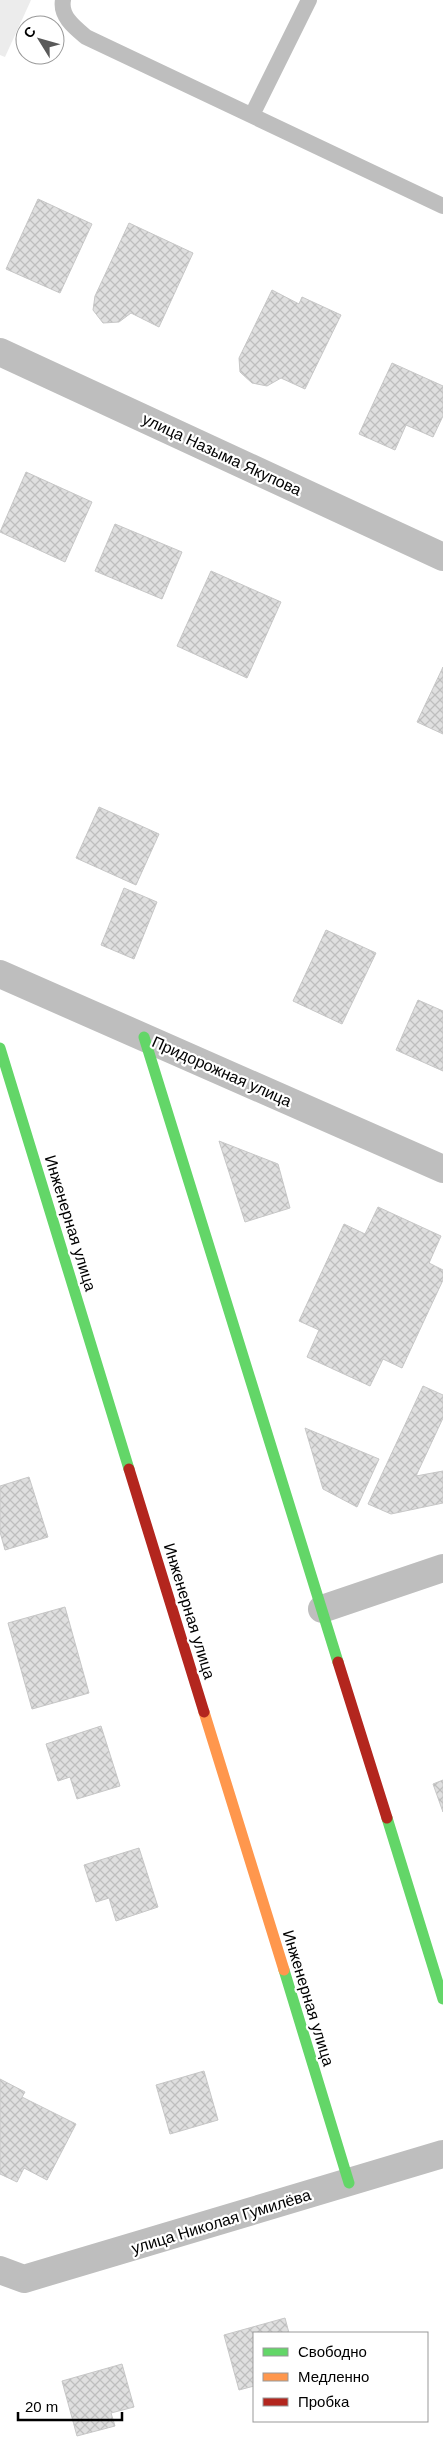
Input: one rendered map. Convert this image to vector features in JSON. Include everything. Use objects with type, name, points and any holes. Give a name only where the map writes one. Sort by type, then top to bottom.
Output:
[{"type":"street","name":"улица Назыма Якупова","points":[[0,352],[443,557]]},
{"type":"street","name":"Придорожная улица","points":[[0,974],[443,1169]]},
{"type":"street","points":[[144,1037],[443,1998]]},
{"type":"street","name":"Инженерная улица","points":[[0,1048],[349,2183]]},
{"type":"street","points":[[322,1609],[443,1568]]},
{"type":"street","name":"улица Николая Гумилёва","points":[[0,2270],[24,2279],[443,2154]]},
{"type":"lane","points":[[63,0],[62,4],[69,23],[86,37],[443,206]]},
{"type":"lane","points":[[252,115],[308,0]]},
{"type":"shaded area","points":[[0,0],[31,0],[24,15],[15,15],[15,35],[5,57],[0,55]]},
{"type":"building","points":[[38,199],[92,224],[60,293],[6,269]]},
{"type":"building","points":[[129,223],[193,253],[159,327],[131,313],[119,322],[103,323],[93,310],[95,296]]},
{"type":"building","points":[[272,290],[299,304],[302,297],[341,315],[305,389],[281,378],[267,386],[252,383],[240,372],[239,358]]},
{"type":"building","points":[[392,363],[443,386],[443,416],[433,437],[406,425],[395,450],[359,434]]},
{"type":"building","points":[[26,472],[92,502],[65,562],[0,532]]},
{"type":"building","points":[[115,524],[182,552],[162,599],[95,571]]},
{"type":"building","points":[[211,571],[281,602],[247,678],[177,646]]},
{"type":"building","points":[[443,667],[443,734],[417,722]]},
{"type":"building","points":[[99,807],[159,834],[136,885],[76,858]]},
{"type":"building","points":[[124,888],[157,902],[134,959],[101,945]]},
{"type":"building","points":[[326,930],[376,953],[342,1024],[293,1001]]},
{"type":"building","points":[[418,1000],[443,1011],[443,1071],[396,1050]]},
{"type":"building","points":[[219,1141],[278,1164],[290,1208],[245,1222]]},
{"type":"building","points":[[378,1207],[441,1236],[429,1263],[443,1270],[443,1280],[402,1368],[383,1359],[370,1386],[307,1357],[319,1330],[299,1321],[344,1224],[365,1234]]},
{"type":"building","points":[[423,1386],[443,1395],[443,1418],[416,1476],[443,1471],[443,1503],[391,1514],[368,1504]]},
{"type":"building","points":[[305,1428],[379,1459],[357,1507],[323,1489]]},
{"type":"building","points":[[29,1477],[48,1537],[5,1550],[0,1532],[0,1486]]},
{"type":"building","points":[[65,1607],[89,1693],[32,1709],[8,1623]]},
{"type":"building","points":[[101,1726],[120,1786],[77,1799],[70,1777],[58,1781],[46,1744]]},
{"type":"building","points":[[443,1780],[443,1812],[433,1784]]},
{"type":"building","points":[[139,1848],[158,1907],[116,1921],[109,1898],[96,1902],[84,1865]]},
{"type":"building","points":[[204,2071],[218,2120],[170,2134],[156,2085]]},
{"type":"building","points":[[0,2079],[25,2092],[22,2097],[76,2124],[47,2180],[24,2168],[17,2182],[0,2174]]},
{"type":"building","points":[[285,2318],[289,2332],[253,2332],[253,2386],[239,2390],[224,2335]]},
{"type":"building","points":[[122,2364],[134,2407],[111,2413],[115,2426],[77,2436],[62,2381]]},
{"type":"traffic: fast","points":[[144,1037],[338,1662]]},
{"type":"traffic: fast","points":[[0,1048],[129,1469]]},
{"type":"traffic: fast","points":[[387,1818],[443,1999]]},
{"type":"traffic: fast","points":[[284,1970],[349,2183]]},
{"type":"traffic: slow","points":[[204,1712],[284,1970]]},
{"type":"traffic: jam","points":[[129,1469],[204,1712]]},
{"type":"traffic: jam","points":[[338,1662],[387,1818]]}]
